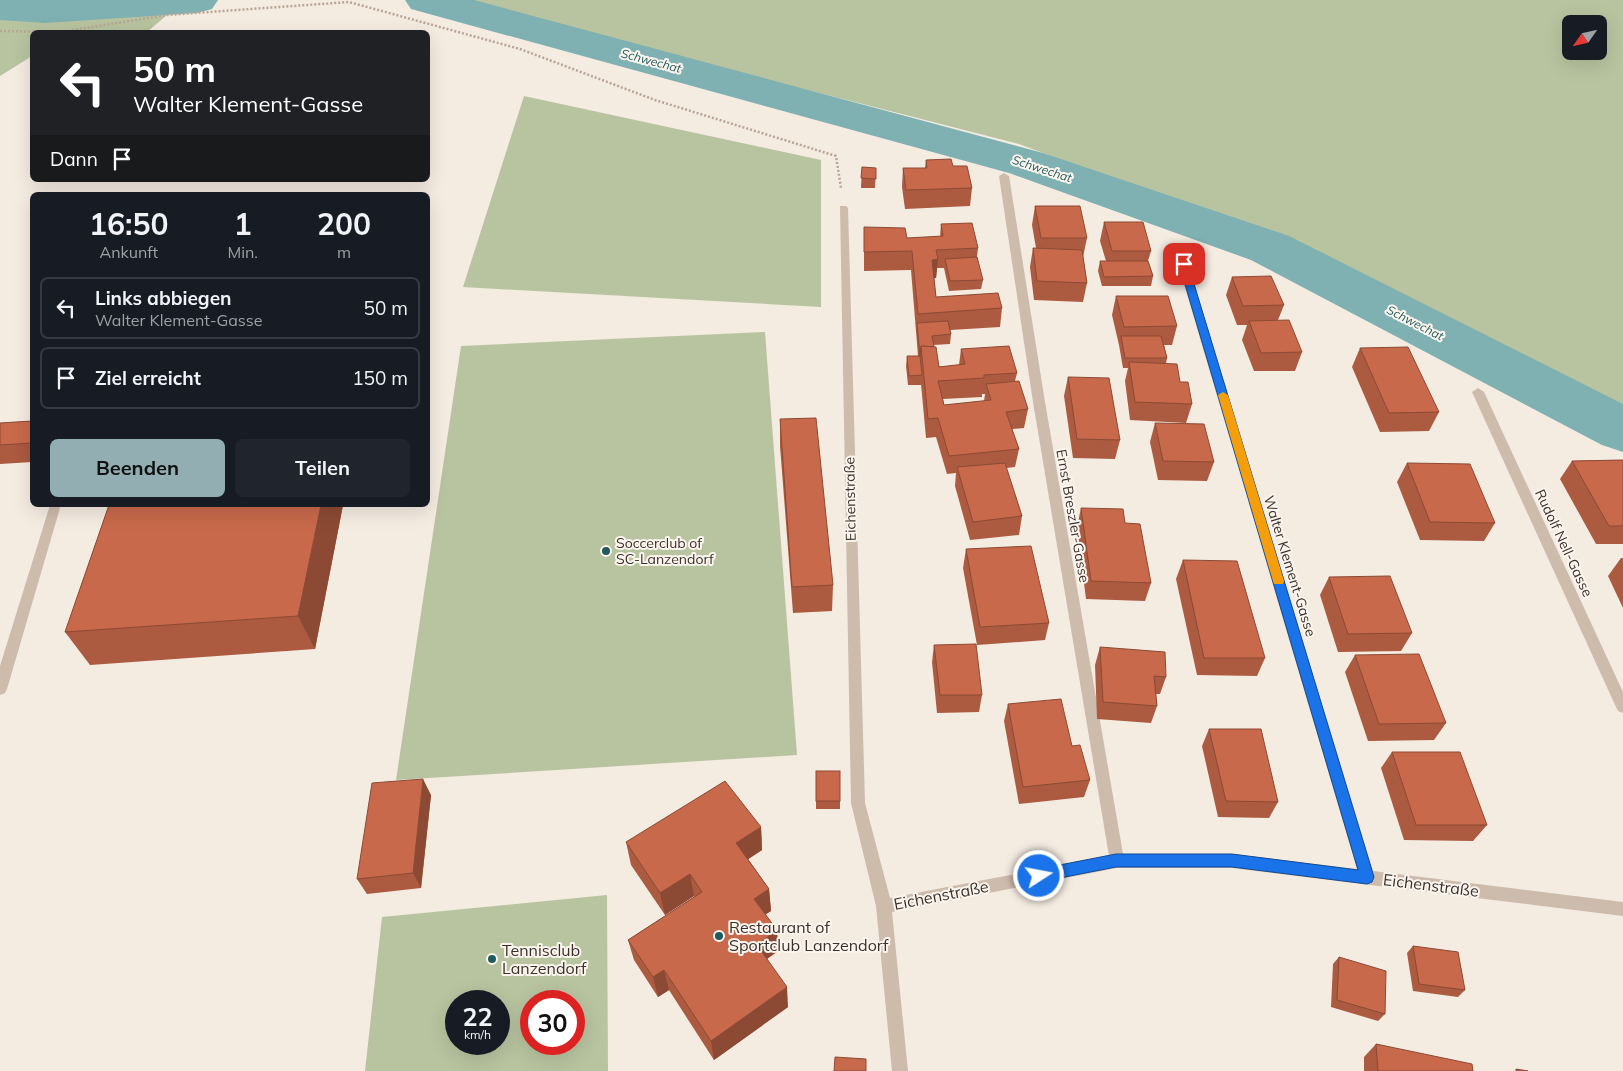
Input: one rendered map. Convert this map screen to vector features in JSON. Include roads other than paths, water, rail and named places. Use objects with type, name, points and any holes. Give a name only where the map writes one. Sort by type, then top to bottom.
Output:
[{"type":"street","name":"Ernst Breszler-Gasse","points":[[1004,176],[1039,402],[1116,861]]},
{"type":"street","name":"Eichenstraße","points":[[843,208],[858,803],[884,906],[900,1071]]},
{"type":"street","name":"Walter Klement-Gasse","points":[[1184,264],[1367,877]]},
{"type":"street","name":"Rudolf Nell-Gasse","points":[[1478,392],[1623,707]]},
{"type":"street","points":[[0,689],[54,508]]},
{"type":"street","name":"Eichenstraße","points":[[884,906],[1116,861],[1232,861],[1623,909]]},
{"type":"waterway","name":"Schwechat","points":[[0,7],[45,10],[197,0]]},
{"type":"waterway","name":"Schwechat","points":[[426,0],[1026,163],[1270,248],[1623,430]]},
{"type":"place","name":"Soccerclub of SC-Lanzendorf","points":[[606,551]]},
{"type":"place","name":"Restaurant of Sportclub Lanzendorf","points":[[719,936]]},
{"type":"place","name":"Tennisclub Lanzendorf","points":[[492,959]]}]
